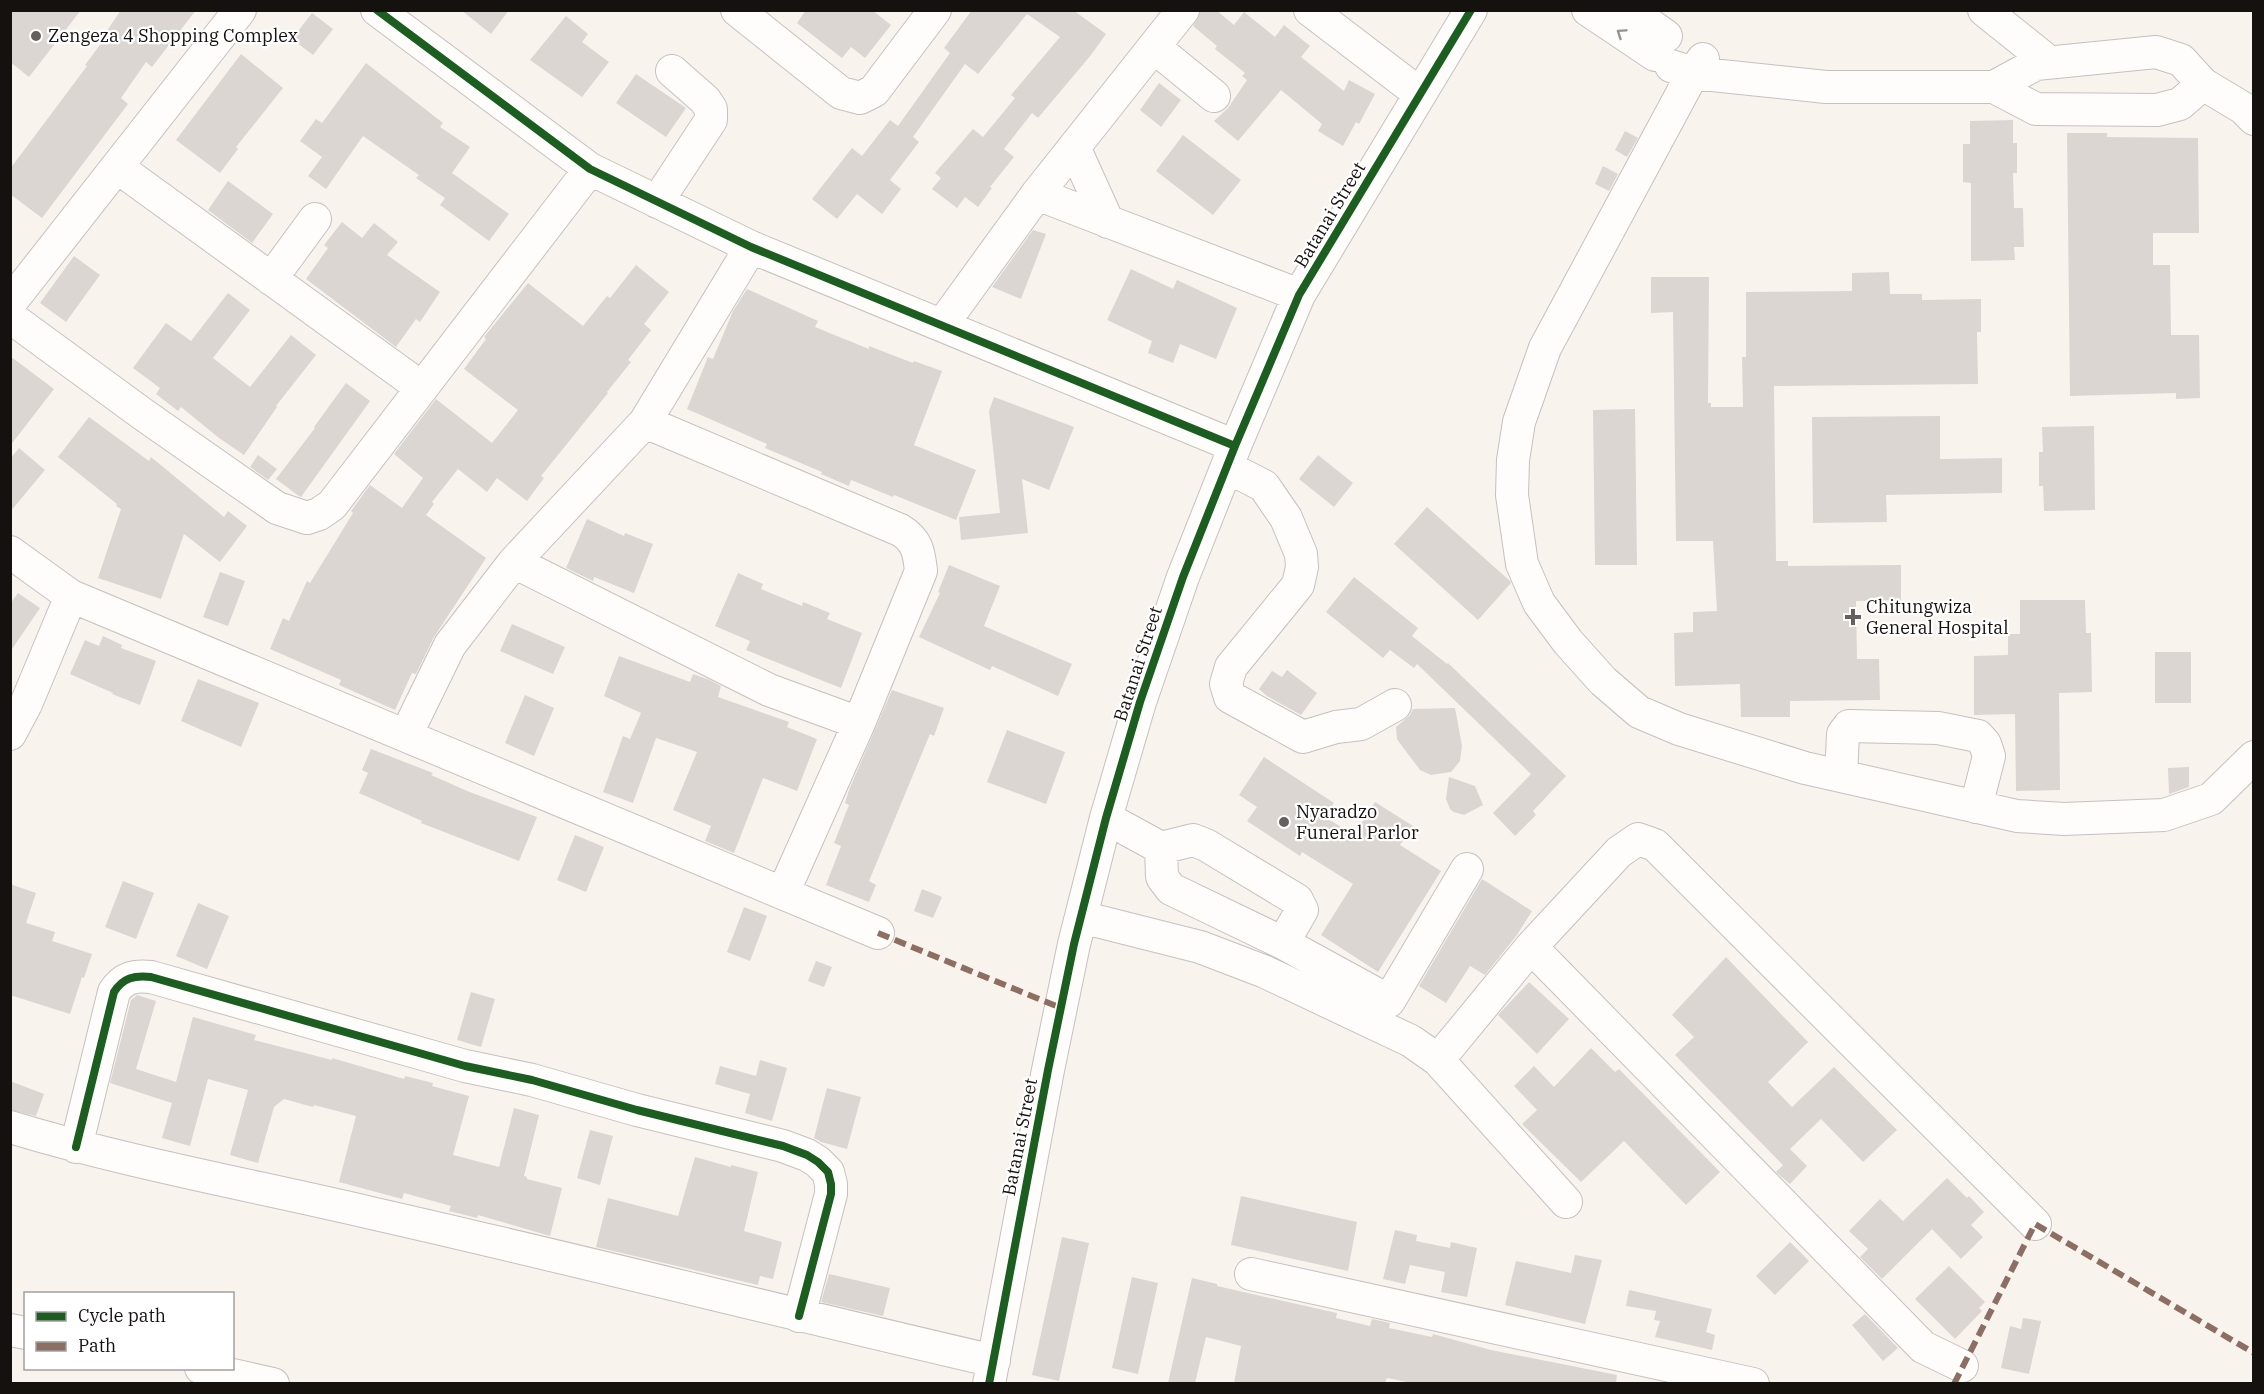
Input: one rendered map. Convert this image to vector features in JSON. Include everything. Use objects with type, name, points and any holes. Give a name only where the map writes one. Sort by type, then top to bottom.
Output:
[{"type":"street","points":[[10,303],[240,10]]},
{"type":"street","points":[[377,10],[590,169],[751,247],[942,325],[1231,456],[1264,486],[1286,518],[1301,554],[1302,567],[1298,585],[1231,667],[1226,684],[1230,697],[1303,737],[1336,727],[1361,724],[1395,705]]},
{"type":"street","points":[[737,10],[841,93],[860,98],[874,91],[935,10]]},
{"type":"street","points":[[942,325],[1037,194],[1183,10]]},
{"type":"street","points":[[1310,10],[1420,94]]},
{"type":"street","name":"Batanai Street","points":[[991,1372],[1048,1070],[1081,917],[1106,818],[1147,681],[1183,577],[1299,295],[1471,10]]},
{"type":"street","points":[[1588,10],[1685,59],[1826,87],[1994,87],[2036,109],[2157,110],[2180,104],[2203,84]]},
{"type":"street","points":[[1629,10],[1685,59]]},
{"type":"street","points":[[1984,10],[2049,62]]},
{"type":"street","points":[[1154,47],[1214,96]]},
{"type":"street","points":[[1994,87],[2037,64],[2156,52],[2181,60],[2203,84],[2243,108],[2253,119]]},
{"type":"street","points":[[1685,59],[1545,348],[1529,388],[1519,422],[1513,460],[1512,495],[1522,564],[1539,603],[1568,642],[1603,681],[1639,712],[1678,729],[1805,768],[2017,816],[2064,819],[2164,815],[2211,799],[2253,757]]},
{"type":"street","points":[[657,202],[711,120],[711,109],[705,100],[672,71]]},
{"type":"street","points":[[1074,147],[1108,222]]},
{"type":"street","points":[[117,167],[422,388]]},
{"type":"street","points":[[10,317],[277,508],[307,518],[319,514],[332,505],[590,169]]},
{"type":"street","points":[[1037,194],[1299,295]]},
{"type":"street","points":[[270,279],[315,219]]},
{"type":"street","points":[[406,735],[450,645],[514,562],[645,422],[751,247]]},
{"type":"street","points":[[645,422],[900,530],[915,542],[920,555],[921,571],[859,723],[783,893]]},
{"type":"street","points":[[10,552],[71,596],[878,933]]},
{"type":"street","points":[[514,562],[770,690],[859,723]]},
{"type":"street","points":[[10,734],[26,704],[71,596]]},
{"type":"street","points":[[1841,776],[1843,734],[1849,726],[1938,728],[1977,736],[1984,744],[1989,756],[1976,807]]},
{"type":"street","points":[[1106,818],[1161,848],[1193,840],[1206,845],[1297,900],[1302,910],[1283,943]]},
{"type":"street","points":[[1438,1060],[1531,947],[1619,852],[1638,839],[1655,845],[2035,1224]]},
{"type":"street","points":[[1161,848],[1161,877],[1171,889],[1283,943],[1389,1001],[1467,869]]},
{"type":"street","points":[[1081,917],[1200,947],[1263,971],[1411,1041],[1438,1060],[1566,1202]]},
{"type":"street","points":[[1531,947],[1923,1347],[1962,1366]]},
{"type":"street","points":[[76,1147],[114,993],[119,984],[128,978],[139,975],[151,977],[465,1066],[532,1080],[637,1110],[783,1146],[807,1155],[828,1172],[831,1194],[799,1316]]},
{"type":"street","points":[[10,1127],[76,1147],[384,1216],[799,1316],[991,1372]]},
{"type":"street","points":[[1251,1274],[1753,1383]]},
{"type":"street","points":[[211,1370],[273,1383]]},
{"type":"building","name":"Zengeza 4 Shopping Complex","points":[[10,10],[81,10],[29,77],[10,62]]},
{"type":"building","points":[[121,10],[196,10],[152,67],[146,62],[121,98],[128,104],[42,218],[10,194],[10,169],[87,66],[85,65],[108,34],[106,32]]},
{"type":"building","points":[[461,10],[509,10],[491,34]]},
{"type":"building","points":[[806,10],[872,10],[891,25],[865,58],[851,47],[842,58],[797,23]]},
{"type":"building","points":[[972,10],[1073,10],[1106,34],[1038,118],[1032,113],[1004,149],[1014,157],[990,187],[992,188],[978,207],[965,197],[957,208],[932,189],[941,178],[935,173],[973,129],[983,137],[1015,98],[1011,95],[1060,37],[1027,14],[978,74],[965,64],[913,137],[919,142],[890,180],[901,189],[882,214],[857,194],[837,219],[812,199],[852,148],[862,156],[890,120],[898,126],[950,53],[944,48]]},
{"type":"building","points":[[1201,10],[1216,10],[1234,25],[1244,12],[1275,37],[1284,25],[1310,46],[1301,57],[1344,91],[1349,80],[1375,94],[1359,124],[1356,122],[1343,146],[1318,131],[1322,124],[1281,90],[1238,141],[1214,121],[1228,108],[1247,80],[1242,76],[1245,73],[1215,49],[1217,46],[1193,26]]},
{"type":"building","points":[[312,13],[333,29],[313,55],[292,39]]},
{"type":"building","points":[[566,16],[588,34],[582,42],[609,62],[582,97],[530,60]]},
{"type":"building","points":[[241,54],[283,88],[236,147],[238,149],[220,173],[176,140]]},
{"type":"building","points":[[366,63],[443,123],[440,127],[470,147],[452,173],[509,214],[489,241],[440,205],[445,198],[416,178],[419,175],[363,136],[326,189],[308,176],[322,157],[300,141],[316,119],[322,123]]},
{"type":"building","points":[[636,74],[686,108],[666,137],[616,103]]},
{"type":"building","points":[[1159,83],[1181,100],[1161,127],[1140,110]]},
{"type":"building","points":[[2013,120],[2013,143],[2017,143],[2017,173],[2013,173],[2014,208],[2023,208],[2024,247],[2014,247],[2015,260],[1971,261],[1971,183],[1963,182],[1963,144],[1970,144],[1970,121]]},
{"type":"building","points":[[1625,131],[1638,138],[1627,157],[1615,150]]},
{"type":"building","points":[[2067,133],[2107,133],[2107,137],[2198,138],[2199,233],[2153,233],[2153,265],[2170,265],[2171,335],[2199,335],[2200,398],[2176,399],[2176,393],[2070,396]]},
{"type":"building","points":[[1183,135],[1241,180],[1213,215],[1156,171]]},
{"type":"building","points":[[1603,166],[1618,174],[1609,191],[1595,184]]},
{"type":"building","points":[[228,181],[273,214],[252,243],[208,210]]},
{"type":"building","points":[[342,222],[362,238],[374,223],[398,242],[387,255],[440,292],[420,322],[416,319],[396,347],[306,279],[328,248],[324,245]]},
{"type":"building","points":[[1033,230],[1046,234],[1021,299],[992,287]]},
{"type":"building","points":[[74,256],[100,275],[66,322],[40,303]]},
{"type":"building","points":[[636,265],[669,292],[644,324],[651,330],[628,360],[631,362],[541,476],[544,478],[527,501],[497,478],[487,492],[458,469],[432,502],[434,504],[426,515],[486,558],[434,637],[416,674],[412,673],[395,710],[339,685],[341,680],[270,649],[283,618],[289,621],[307,581],[310,583],[353,513],[351,511],[370,485],[402,508],[423,478],[394,454],[436,399],[492,443],[518,410],[464,369],[486,339],[484,337],[528,283],[583,326],[607,296],[610,298]]},
{"type":"building","points":[[1131,269],[1173,289],[1177,280],[1237,308],[1216,359],[1180,344],[1173,363],[1148,353],[1152,341],[1107,320]]},
{"type":"building","points":[[1889,272],[1890,294],[1922,294],[1922,300],[1981,299],[1981,332],[1977,332],[1978,384],[1774,386],[1776,561],[1788,561],[1788,566],[1901,565],[1901,600],[1856,601],[1857,659],[1879,659],[1880,700],[1790,701],[1790,717],[1741,717],[1740,684],[1675,686],[1674,633],[1693,632],[1693,612],[1717,611],[1713,541],[1676,541],[1673,312],[1651,313],[1651,277],[1709,277],[1708,403],[1711,403],[1711,407],[1743,407],[1742,357],[1746,357],[1746,292],[1852,291],[1852,273]]},
{"type":"building","points":[[747,289],[818,321],[815,327],[869,349],[869,346],[913,363],[914,361],[942,371],[914,445],[976,470],[956,520],[851,480],[849,486],[765,448],[767,444],[687,409],[708,357],[713,359],[733,311]]},
{"type":"building","points":[[228,293],[250,310],[213,358],[250,387],[291,335],[316,355],[276,406],[244,455],[181,407],[178,411],[156,394],[160,388],[133,368],[166,323],[191,341]]},
{"type":"building","points":[[10,356],[54,389],[10,446]]},
{"type":"building","points":[[346,383],[370,401],[301,497],[276,479]]},
{"type":"building","points":[[994,397],[1074,427],[1049,490],[1022,479],[1028,533],[961,540],[959,517],[1000,513],[989,411]]},
{"type":"building","points":[[1635,409],[1637,565],[1595,565],[1593,410]]},
{"type":"building","points":[[1940,416],[1940,459],[2002,458],[2002,493],[1886,495],[1887,522],[1813,523],[1812,417]]},
{"type":"building","points":[[89,417],[149,461],[151,457],[224,517],[228,511],[247,526],[220,562],[184,534],[161,599],[98,578],[121,509],[58,457]]},
{"type":"building","points":[[2094,426],[2095,510],[2044,511],[2043,486],[2039,486],[2039,452],[2043,452],[2042,427]]},
{"type":"building","points":[[19,448],[45,470],[10,512],[10,459]]},
{"type":"building","points":[[258,455],[277,469],[268,480],[250,467]]},
{"type":"building","points":[[1318,455],[1353,483],[1334,507],[1299,479]]},
{"type":"building","points":[[1427,507],[1511,583],[1478,620],[1394,544]]},
{"type":"building","points":[[587,519],[624,536],[625,533],[653,544],[634,593],[594,577],[593,581],[566,568]]},
{"type":"building","points":[[949,565],[1000,586],[984,626],[1072,664],[1058,696],[992,666],[990,670],[919,637],[940,593],[938,592]]},
{"type":"building","points":[[220,572],[245,581],[228,626],[203,617]]},
{"type":"building","points":[[738,573],[763,584],[761,589],[802,606],[803,602],[830,613],[827,619],[862,633],[841,688],[746,650],[750,641],[715,626]]},
{"type":"building","points":[[1354,577],[1418,628],[1412,636],[1448,663],[1566,776],[1533,811],[1536,815],[1515,836],[1493,813],[1531,774],[1417,664],[1414,668],[1390,650],[1383,658],[1326,612]]},
{"type":"building","points":[[18,593],[40,608],[10,652],[10,604]]},
{"type":"building","points":[[2020,600],[2085,600],[2086,633],[2091,633],[2092,692],[2059,693],[2060,790],[2016,791],[2015,714],[1974,715],[1974,656],[2008,655],[2008,634],[2020,634]]},
{"type":"building","points":[[512,624],[565,647],[553,674],[500,651]]},
{"type":"building","points":[[103,636],[122,645],[121,648],[156,661],[140,705],[70,674],[85,640],[99,646]]},
{"type":"building","points":[[2155,652],[2191,652],[2191,703],[2155,703]]},
{"type":"building","points":[[619,656],[690,682],[693,674],[710,680],[721,686],[718,697],[789,722],[787,727],[817,739],[797,791],[763,778],[734,853],[705,841],[711,826],[673,810],[697,752],[656,738],[633,803],[603,792],[623,736],[630,739],[641,713],[604,696]]},
{"type":"building","points":[[1287,670],[1317,693],[1301,715],[1259,689],[1272,671],[1282,677]]},
{"type":"building","points":[[198,679],[259,703],[241,747],[181,721]]},
{"type":"building","points":[[892,690],[944,708],[934,736],[930,734],[869,881],[876,885],[869,902],[826,885],[841,846],[834,843],[849,805],[845,803],[849,790]]},
{"type":"building","points":[[525,695],[554,708],[534,756],[505,743]]},
{"type":"building","points":[[1455,708],[1462,746],[1460,761],[1451,772],[1431,775],[1420,770],[1397,739],[1396,727],[1410,715],[1413,709]]},
{"type":"building","points":[[1007,730],[1065,752],[1046,804],[987,782]]},
{"type":"building","points":[[371,749],[433,773],[431,775],[467,791],[537,817],[519,861],[421,823],[422,821],[359,793],[368,773],[362,770]]},
{"type":"building","points":[[1264,757],[1334,803],[1325,817],[1354,835],[1375,802],[1413,826],[1400,845],[1441,871],[1378,972],[1321,935],[1353,884],[1302,852],[1300,856],[1247,821],[1257,807],[1239,795]]},
{"type":"building","points":[[2189,767],[2189,787],[2169,794],[2168,768]]},
{"type":"building","points":[[1449,777],[1475,786],[1483,805],[1464,815],[1450,809],[1446,799]]},
{"type":"building","points":[[575,835],[604,847],[586,892],[557,880]]},
{"type":"building","points":[[1482,879],[1532,911],[1517,935],[1485,975],[1470,966],[1446,1003],[1419,986]]},
{"type":"building","points":[[123,881],[154,893],[136,939],[105,927]]},
{"type":"building","points":[[10,884],[36,893],[26,923],[55,932],[52,941],[92,954],[70,1014],[10,995]]},
{"type":"building","points":[[922,889],[942,897],[933,918],[914,911]]},
{"type":"building","points":[[198,903],[229,916],[207,969],[176,956]]},
{"type":"building","points":[[744,907],[767,916],[750,961],[727,952]]},
{"type":"building","points":[[1726,957],[1808,1042],[1768,1082],[1792,1107],[1834,1067],[1897,1130],[1863,1162],[1821,1119],[1790,1149],[1807,1166],[1790,1184],[1776,1172],[1783,1165],[1675,1055],[1694,1037],[1672,1015]]},
{"type":"building","points":[[816,961],[832,967],[824,987],[808,981]]},
{"type":"building","points":[[1529,982],[1569,1019],[1537,1054],[1498,1015]]},
{"type":"building","points":[[471,992],[495,999],[481,1047],[457,1040]]},
{"type":"building","points":[[137,995],[156,1001],[136,1069],[176,1082],[193,1017],[256,1035],[254,1040],[332,1060],[332,1058],[404,1079],[405,1076],[433,1083],[432,1086],[469,1096],[453,1155],[499,1167],[514,1108],[539,1115],[524,1176],[527,1179],[562,1188],[550,1236],[478,1215],[477,1218],[449,1211],[451,1206],[404,1193],[402,1199],[339,1182],[356,1116],[314,1105],[313,1107],[284,1099],[274,1107],[258,1163],[230,1155],[248,1090],[208,1079],[190,1146],[162,1138],[172,1103],[110,1083],[131,1000]]},
{"type":"building","points":[[1591,1048],[1615,1072],[1619,1069],[1720,1172],[1686,1205],[1624,1141],[1581,1182],[1522,1124],[1537,1110],[1514,1086],[1534,1066],[1554,1087]]},
{"type":"building","points":[[760,1060],[787,1068],[772,1121],[745,1113],[750,1094],[715,1084],[720,1066],[756,1076]]},
{"type":"building","points":[[10,1081],[44,1094],[36,1116],[10,1110]]},
{"type":"building","points":[[827,1088],[861,1097],[847,1149],[814,1138]]},
{"type":"building","points":[[590,1130],[613,1136],[600,1185],[577,1178]]},
{"type":"building","points":[[695,1157],[758,1172],[744,1231],[782,1242],[773,1279],[760,1276],[758,1285],[596,1247],[608,1198],[678,1216]]},
{"type":"building","points":[[1947,1178],[1984,1212],[1971,1225],[1983,1237],[1961,1259],[1932,1229],[1882,1279],[1860,1257],[1868,1249],[1849,1231],[1880,1199],[1903,1221]]},
{"type":"building","points":[[1241,1196],[1357,1222],[1348,1271],[1231,1245]]},
{"type":"building","points":[[1395,1230],[1417,1235],[1416,1241],[1450,1248],[1451,1242],[1477,1248],[1467,1297],[1441,1292],[1445,1272],[1410,1265],[1405,1284],[1383,1279]]},
{"type":"building","points":[[1062,1237],[1089,1243],[1059,1381],[1032,1375]]},
{"type":"building","points":[[1790,1242],[1809,1261],[1775,1295],[1756,1276]]},
{"type":"building","points":[[1575,1255],[1602,1260],[1585,1324],[1505,1305],[1516,1261],[1571,1273]]},
{"type":"building","points":[[1949,1266],[1985,1302],[1979,1308],[1982,1311],[1955,1339],[1915,1299]]},
{"type":"building","points":[[829,1274],[890,1288],[883,1316],[821,1302]]},
{"type":"building","points":[[1132,1277],[1158,1283],[1138,1374],[1112,1368]]},
{"type":"building","points":[[1192,1278],[1217,1284],[1217,1286],[1337,1313],[1336,1318],[1370,1326],[1372,1319],[1390,1323],[1389,1328],[1432,1337],[1433,1334],[1491,1350],[1617,1375],[1616,1383],[1411,1383],[1387,1378],[1385,1383],[1234,1383],[1241,1346],[1206,1337],[1195,1383],[1168,1383]]},
{"type":"building","points":[[1629,1290],[1712,1309],[1706,1332],[1715,1335],[1712,1350],[1655,1337],[1660,1321],[1654,1320],[1656,1311],[1626,1306]]},
{"type":"building","points":[[1865,1314],[1898,1348],[1883,1361],[1852,1325]]},
{"type":"building","points":[[2023,1318],[2041,1321],[2029,1374],[2001,1368],[2010,1326],[2021,1329]]},
{"type":"marked path","points":[[878,933],[1061,1008]]},
{"type":"marked path","points":[[1954,1384],[2035,1224],[2254,1353]]},
{"type":"cycle path","points":[[377,10],[590,169],[751,247],[1235,446]]},
{"type":"cycle path","points":[[989,1384],[1074,944],[1106,818],[1140,702],[1183,577],[1299,295],[1471,10]]},
{"type":"cycle path","points":[[76,1147],[114,992],[121,983],[130,978],[151,977],[465,1066],[532,1080],[637,1110],[783,1146],[807,1155],[828,1172],[831,1194],[799,1316]]},
{"type":"place","name":"Zengeza 4 Shopping Complex","points":[[36,36]]},
{"type":"place","name":"Chitungwiza General Hospital","points":[[1853,617]]},
{"type":"place","name":"Nyaradzo Funeral Parlor","points":[[1284,822]]}]
